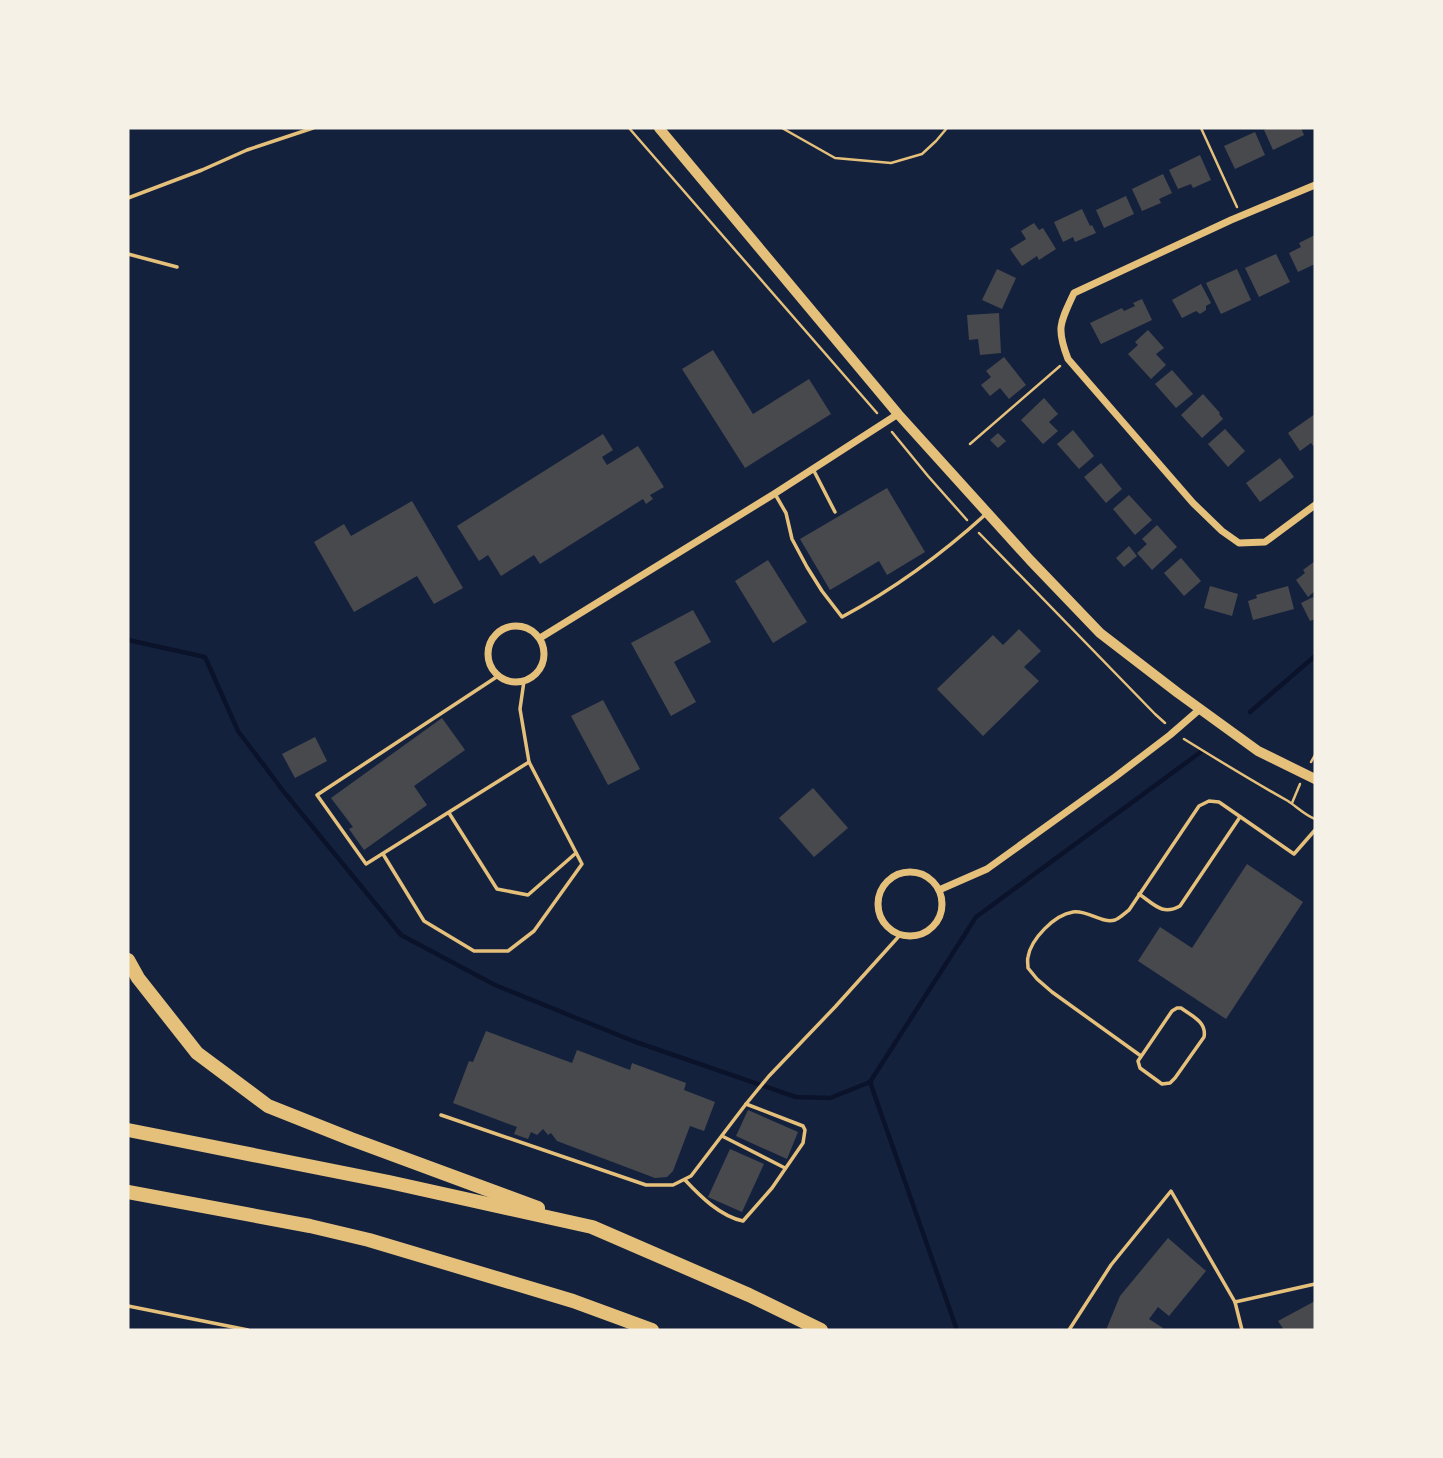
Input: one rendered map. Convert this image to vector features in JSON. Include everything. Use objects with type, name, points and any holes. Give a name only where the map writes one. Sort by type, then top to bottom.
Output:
[{"type":"highway","points":[[128,960],[138,978],[197,1053],[268,1105],[351,1139],[592,1227],[821,1330]]},
{"type":"highway","points":[[128,1130],[389,1182],[592,1227]]},
{"type":"highway","points":[[128,1192],[310,1226],[369,1240],[573,1301],[652,1330]]},
{"type":"main road","points":[[659,128],[898,414],[1100,633],[1258,751],[1315,779]]},
{"type":"street","points":[[1315,185],[1074,293],[1060,323],[1061,342],[1068,359],[1193,503],[1222,531],[1239,543],[1265,542],[1315,505]]},
{"type":"street","points":[[540,638],[775,494],[898,414]]},
{"type":"street","points":[[514,625],[533,631],[540,638],[543,663],[532,677],[524,681],[506,681],[492,669],[488,650],[496,633],[514,625]]},
{"type":"street","points":[[939,890],[986,869],[1115,777],[1171,735],[1200,709]]},
{"type":"street","points":[[910,872],[928,877],[934,882],[942,899],[943,908],[935,925],[919,935],[900,934],[885,924],[880,916],[878,899],[881,890],[893,877],[910,872]]},
{"type":"lane","points":[[128,198],[247,150],[313,128]]},
{"type":"lane","points":[[128,254],[177,267]]},
{"type":"lane","points":[[813,469],[835,512]]},
{"type":"lane","points":[[775,494],[786,513],[792,539],[807,567],[842,617],[865,605],[938,555],[987,513]]},
{"type":"lane","points":[[499,676],[317,795],[366,864],[529,762]]},
{"type":"lane","points":[[383,854],[424,921],[474,950],[508,951],[534,931],[582,864],[529,762],[520,709],[524,681]]},
{"type":"lane","points":[[1141,1056],[1037,979],[1028,968],[1028,955],[1038,936],[1055,919],[1072,912],[1089,914],[1106,921],[1116,919],[1129,910],[1199,806],[1209,802],[1219,802],[1294,854],[1315,830]]},
{"type":"lane","points":[[449,813],[497,889],[528,895],[576,853]]},
{"type":"lane","points":[[1139,894],[1163,911],[1180,906],[1240,817]]},
{"type":"lane","points":[[441,1115],[646,1185],[673,1185],[691,1177],[769,1076],[900,934]]},
{"type":"lane","points":[[1181,1008],[1204,1025],[1204,1037],[1170,1083],[1162,1084],[1140,1068],[1138,1061],[1141,1056],[1172,1011],[1181,1008]]},
{"type":"lane","points":[[684,1180],[702,1199],[733,1219],[743,1221],[772,1188],[803,1143],[805,1130],[803,1126],[747,1102]]},
{"type":"lane","points":[[722,1136],[785,1168]]},
{"type":"lane","points":[[1069,1330],[1111,1265],[1171,1191],[1235,1302],[1242,1330]]},
{"type":"lane","points":[[1235,1302],[1315,1284]]},
{"type":"lane","points":[[128,1306],[248,1330]]},
{"type":"path","points":[[629,128],[874,410]]},
{"type":"path","points":[[782,128],[835,158],[891,163],[922,154],[947,128]]},
{"type":"path","points":[[1201,128],[1242,216]]},
{"type":"path","points":[[970,444],[1068,359]]},
{"type":"path","points":[[899,440],[973,526],[1155,715]]},
{"type":"path","points":[[1182,738],[1315,819]]},
{"type":"path","points":[[1292,803],[1294,796]]},
{"type":"building","points":[[1301,128],[1304,135],[1273,150],[1264,130]]},
{"type":"building","points":[[1255,132],[1265,155],[1235,169],[1224,146]]},
{"type":"building","points":[[1200,155],[1211,180],[1193,188],[1191,184],[1178,189],[1169,170]]},
{"type":"building","points":[[1163,174],[1172,193],[1159,199],[1161,203],[1142,211],[1132,189]]},
{"type":"building","points":[[1126,196],[1134,214],[1104,228],[1096,210]]},
{"type":"building","points":[[1082,209],[1096,233],[1075,242],[1073,237],[1063,242],[1054,222]]},
{"type":"building","points":[[1034,223],[1039,230],[1043,228],[1056,249],[1039,260],[1037,256],[1022,266],[1010,249],[1026,239],[1021,231]]},
{"type":"building","points":[[1315,235],[1315,264],[1298,272],[1289,253],[1301,247],[1299,243]]},
{"type":"building","points":[[1276,254],[1290,282],[1259,297],[1245,268]]},
{"type":"building","points":[[997,269],[1016,278],[1002,309],[982,300]]},
{"type":"building","points":[[1237,269],[1251,300],[1221,314],[1206,283]]},
{"type":"building","points":[[1201,284],[1211,303],[1200,314],[1196,311],[1182,318],[1172,300]]},
{"type":"building","points":[[1142,299],[1152,320],[1101,344],[1090,323],[1122,308],[1124,311],[1135,306],[1133,303]]},
{"type":"building","points":[[999,313],[1001,353],[980,355],[978,339],[969,340],[967,315]]},
{"type":"building","points":[[1148,330],[1164,348],[1156,354],[1166,365],[1151,379],[1128,354],[1138,345],[1135,342]]},
{"type":"building","points":[[713,350],[753,414],[809,379],[831,414],[745,468],[682,369]]},
{"type":"building","points":[[1004,357],[1026,385],[1009,399],[1000,388],[990,396],[981,385],[991,377],[986,371]]},
{"type":"building","points":[[1172,370],[1193,394],[1176,408],[1155,384]]},
{"type":"building","points":[[1203,394],[1223,419],[1202,438],[1181,415]]},
{"type":"building","points":[[1044,398],[1058,414],[1049,422],[1058,431],[1043,444],[1021,420]]},
{"type":"building","points":[[1315,414],[1315,448],[1311,443],[1300,451],[1288,433]]},
{"type":"building","points":[[1225,429],[1245,451],[1228,467],[1208,444]]},
{"type":"building","points":[[1073,430],[1094,456],[1079,469],[1057,444]]},
{"type":"building","points":[[998,433],[1006,441],[998,448],[990,440]]},
{"type":"building","points":[[603,434],[613,450],[602,457],[607,465],[638,446],[664,487],[650,495],[653,499],[646,504],[643,499],[540,564],[534,555],[501,576],[488,555],[479,561],[457,526]]},
{"type":"building","points":[[1280,458],[1294,477],[1260,502],[1246,483]]},
{"type":"building","points":[[1101,463],[1122,489],[1106,503],[1084,477]]},
{"type":"building","points":[[887,488],[925,552],[887,575],[879,561],[830,590],[800,539]]},
{"type":"building","points":[[1129,495],[1152,520],[1135,535],[1113,509]]},
{"type":"building","points":[[412,501],[463,588],[434,604],[417,576],[354,612],[314,542],[344,524],[351,536]]},
{"type":"building","points":[[1157,525],[1177,547],[1152,570],[1137,553],[1147,544],[1142,539]]},
{"type":"building","points":[[1129,546],[1137,556],[1124,567],[1116,558]]},
{"type":"building","points":[[1181,558],[1201,581],[1184,596],[1164,573]]},
{"type":"building","points":[[768,560],[807,622],[773,643],[735,581]]},
{"type":"building","points":[[1315,561],[1315,591],[1308,597],[1296,580],[1305,573],[1303,570]]},
{"type":"building","points":[[1210,586],[1238,594],[1232,616],[1204,608]]},
{"type":"building","points":[[1288,586],[1294,609],[1253,620],[1248,601],[1257,598],[1256,595]]},
{"type":"building","points":[[1313,597],[1315,619],[1310,621],[1301,603]]},
{"type":"building","points":[[693,610],[711,642],[674,662],[696,702],[671,716],[631,643]]},
{"type":"building","points":[[1019,629],[1041,651],[1024,667],[1039,681],[983,736],[937,689],[993,635],[1003,645]]},
{"type":"building","points":[[603,700],[640,769],[608,785],[571,716]]},
{"type":"building","points":[[442,718],[465,750],[414,786],[427,805],[364,850],[349,829],[353,827],[331,798]]},
{"type":"building","points":[[315,737],[327,761],[295,778],[282,754]]},
{"type":"building","points":[[813,788],[848,828],[814,857],[779,818]]},
{"type":"building","points":[[1247,864],[1303,902],[1226,1019],[1138,961],[1160,927],[1192,948]]},
{"type":"building","points":[[486,1031],[572,1063],[577,1050],[630,1070],[632,1063],[686,1083],[684,1090],[715,1102],[704,1131],[690,1126],[673,1171],[667,1177],[655,1178],[557,1141],[551,1133],[548,1135],[543,1129],[537,1135],[531,1132],[528,1139],[514,1134],[517,1127],[453,1103],[469,1061],[473,1062]]},
{"type":"building","points":[[748,1110],[798,1132],[787,1159],[736,1136]]},
{"type":"building","points":[[730,1149],[764,1164],[742,1212],[708,1197]]},
{"type":"building","points":[[1168,1238],[1206,1271],[1169,1316],[1158,1307],[1149,1319],[1163,1328],[1162,1330],[1106,1330],[1120,1296]]},
{"type":"building","points":[[1315,1301],[1315,1330],[1284,1330],[1278,1321]]},
{"type":"waterway","points":[[128,640],[205,657],[238,731],[284,792],[401,935],[495,985],[633,1041],[796,1097],[830,1098],[870,1082]]},
{"type":"waterway","points":[[1250,712],[1315,656]]},
{"type":"waterway","points":[[870,1082],[976,917],[1202,751]]},
{"type":"waterway","points":[[870,1082],[957,1330]]}]
